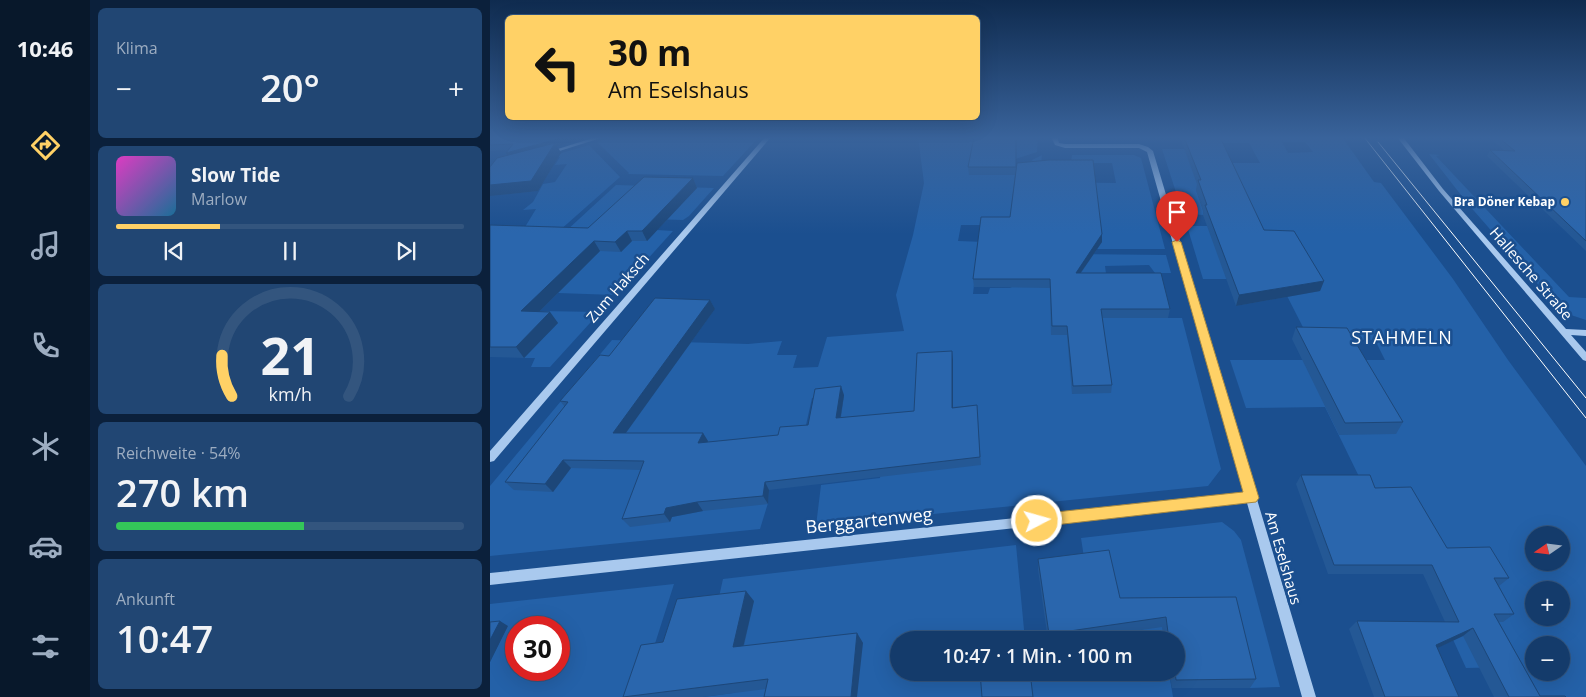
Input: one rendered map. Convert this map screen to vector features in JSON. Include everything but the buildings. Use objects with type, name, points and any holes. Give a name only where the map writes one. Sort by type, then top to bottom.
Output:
[{"type":"street","name":"Zum Haksch","points":[[490,458],[740,170]]},
{"type":"street","name":"Am Eselshaus","points":[[1155,170],[1309,697]]},
{"type":"street","name":"Hallesche Straße","points":[[1425,170],[1586,358]]},
{"type":"street","points":[[1564,332],[1586,333]]},
{"type":"street","name":"Berggartenweg","points":[[490,579],[1251,498]]},
{"type":"shaded area","points":[[563,170],[613,170],[620,177],[559,231],[566,231],[616,185],[714,188],[689,216],[683,220],[616,218],[632,241],[647,241],[657,230],[673,231],[615,295],[558,293],[540,311],[600,312],[550,367],[531,367],[535,358],[524,358],[557,323],[503,321],[511,250],[536,209],[523,210],[533,202],[543,184],[555,182]]},
{"type":"shaded area","points":[[625,170],[729,170],[723,176],[629,173]]},
{"type":"shaded area","points":[[922,170],[983,170],[969,174],[1007,175],[1022,170],[1040,170],[1039,182],[1116,183],[1113,170],[1144,170],[1165,249],[978,249],[973,294],[988,294],[990,288],[1010,288],[1073,254],[1166,255],[1171,273],[1155,273],[1149,265],[1105,266],[1107,281],[1168,318],[1182,318],[1221,469],[1208,486],[816,526],[821,485],[880,478],[885,423],[839,427],[844,395],[812,398],[804,434],[722,450],[768,503],[760,529],[490,556],[490,486],[612,340],[748,344],[782,341],[777,355],[797,355],[793,368],[818,367],[827,337],[904,331],[896,295],[913,235],[924,183]],"holes":[[[961,225],[987,225],[985,242],[958,241]]]},
{"type":"shaded area","points":[[1169,170],[1365,170],[1374,182],[1381,183],[1453,279],[1508,360],[1586,466],[1586,697],[1525,697],[1508,667],[1466,668],[1445,622],[1503,622],[1438,557],[1369,497],[1325,407],[1246,408],[1230,360],[1385,360],[1375,340],[1309,339],[1285,292],[1312,279],[1203,279],[1187,226],[1231,226],[1196,190],[1205,215],[1183,214]]},
{"type":"shaded area","points":[[1441,170],[1449,170],[1569,297],[1586,298],[1586,320],[1571,315],[1557,306],[1468,204]]},
{"type":"shaded area","points":[[1222,522],[1234,531],[1241,540],[1280,687],[1250,688],[1231,607],[1182,631],[1123,631],[1085,564],[1081,538]]},
{"type":"shaded area","points":[[1016,545],[1024,631],[890,631],[890,681],[981,681],[982,697],[703,697],[733,693],[717,606],[723,579]]},
{"type":"shaded area","points":[[674,584],[638,697],[490,697],[490,662],[505,631],[505,681],[570,681],[570,616],[505,616],[505,627],[490,628],[490,604]]},
{"type":"shaded area","points":[[1030,681],[1170,681],[1173,697],[1032,697]]},
{"type":"tram line","points":[[1390,170],[1586,418]]},
{"type":"tram line","points":[[1400,170],[1586,398]]},
{"type":"place","name":"Bra Döner Kebap","points":[[1565,202]]},
{"type":"district","name":"STAHMELN","points":[[1402,338]]},
{"type":"route","points":[[1037,521],[1251,498],[1177,242]]}]
